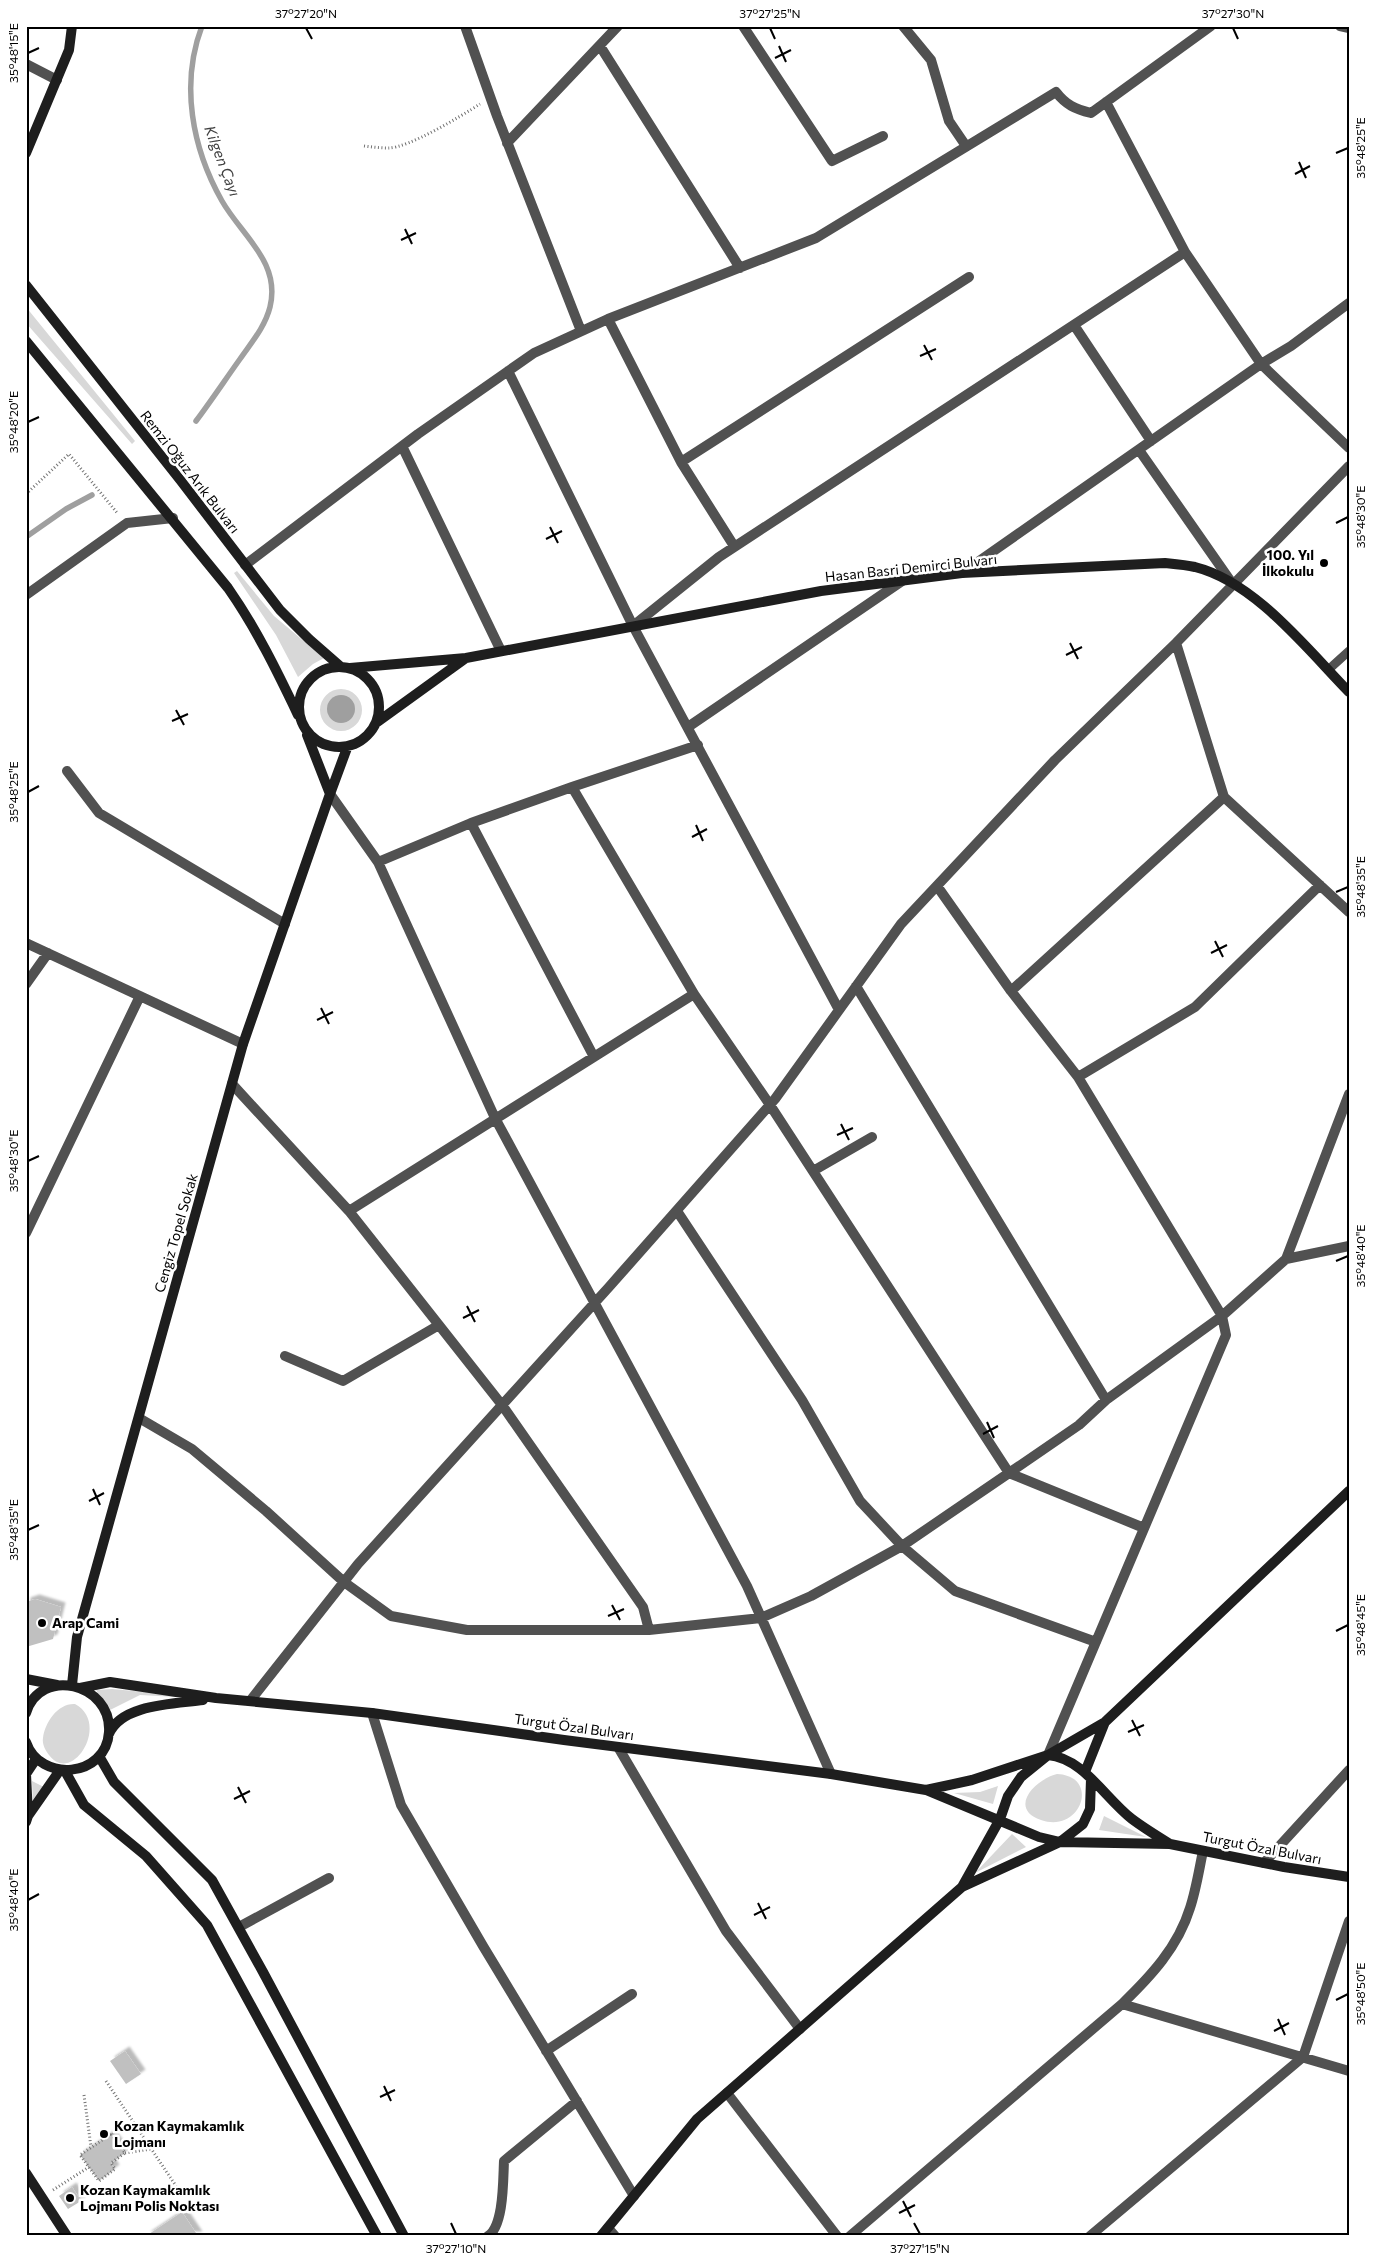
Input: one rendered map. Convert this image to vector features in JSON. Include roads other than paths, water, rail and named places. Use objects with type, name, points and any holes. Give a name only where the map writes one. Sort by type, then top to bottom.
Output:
[{"type":"main road","points":[[26,153],[69,50],[72,26]]},
{"type":"main road","name":"Remzi Oğuz Arık Bulvarı","points":[[26,285],[287,617],[346,667],[363,674],[372,684],[378,697],[379,710],[376,723]]},
{"type":"main road","points":[[26,341],[173,518],[250,619],[304,727],[330,794]]},
{"type":"main road","name":"Hasan Basri Demirci Bulvarı","points":[[346,667],[466,658],[765,600],[962,573],[1165,563],[1196,567],[1232,583],[1256,599],[1349,692]]},
{"type":"main road","name":"Hasan Basri Demirci Bulvarı","points":[[376,723],[466,658]]},
{"type":"main road","points":[[298,715],[298,702],[301,690],[308,680],[323,670],[346,667]]},
{"type":"main road","points":[[304,727],[312,738],[321,745],[347,748],[359,743],[368,735],[376,723]]},
{"type":"main road","name":"Cengiz Topel Sokak","points":[[76,1686],[77,1636],[243,1044],[347,748]]},
{"type":"main road","points":[[962,1887],[1000,1819],[1008,1796],[1021,1777],[1048,1755],[1105,1722],[1349,1491]]},
{"type":"main road","name":"Turgut Özal Bulvarı","points":[[26,1679],[58,1686],[110,1682],[216,1698],[372,1713],[831,1774],[926,1790],[1000,1819],[1039,1837],[1060,1842],[1170,1844],[1264,1863],[1349,1877]]},
{"type":"main road","name":"Turgut Özal Bulvarı","points":[[26,1713],[35,1698],[46,1690],[58,1686]]},
{"type":"main road","points":[[76,1686],[96,1697],[104,1708],[109,1720],[109,1734]]},
{"type":"main road","name":"Turgut Özal Bulvarı","points":[[99,1756],[106,1746],[112,1725],[118,1721],[150,1706],[216,1698]]},
{"type":"main road","points":[[608,2233],[634,2196],[698,2119],[962,1887],[1060,1842],[1078,1829],[1087,1818],[1091,1800],[1088,1776],[1105,1722]]},
{"type":"main road","points":[[27,1746],[36,1759],[50,1768],[63,1770],[84,1767],[99,1756],[114,1782],[212,1880],[404,2236]]},
{"type":"main road","name":"Turgut Özal Bulvarı","points":[[926,1790],[972,1780],[1048,1755],[1062,1756],[1075,1763],[1133,1820],[1170,1844]]},
{"type":"main road","points":[[27,1819],[26,1774],[36,1759]]},
{"type":"main road","points":[[27,1819],[63,1770]]},
{"type":"main road","points":[[63,1770],[84,1805],[146,1856],[206,1925],[377,2236]]},
{"type":"main road","points":[[26,2173],[67,2236]]},
{"type":"street","points":[[465,26],[507,143],[581,331]]},
{"type":"street","points":[[507,143],[618,26]]},
{"type":"street","points":[[743,26],[832,161],[883,136]]},
{"type":"street","points":[[903,26],[931,60],[949,121],[966,146]]},
{"type":"street","points":[[245,565],[402,446],[534,353],[608,319],[816,238],[1056,92],[1064,102],[1075,109],[1091,113],[1211,26]]},
{"type":"street","points":[[1340,26],[1349,28]]},
{"type":"street","points":[[600,46],[740,268]]},
{"type":"street","points":[[26,64],[57,80]]},
{"type":"street","points":[[1106,102],[1185,252],[1261,364],[1349,448]]},
{"type":"street","points":[[632,626],[734,546],[1185,252]]},
{"type":"street","points":[[681,462],[969,277]]},
{"type":"street","points":[[962,573],[1261,364],[1291,346],[1349,302]]},
{"type":"street","points":[[608,319],[681,462],[734,546]]},
{"type":"street","points":[[1074,325],[1151,441]]},
{"type":"street","points":[[508,371],[632,626],[839,1010]]},
{"type":"street","points":[[402,446],[501,651]]},
{"type":"street","points":[[1138,450],[1232,583]]},
{"type":"street","points":[[250,1701],[344,1582],[770,1105],[901,924],[1056,760],[1176,643],[1232,583],[1349,466]]},
{"type":"street","points":[[26,595],[127,523],[173,518]]},
{"type":"street","points":[[688,727],[902,581]]},
{"type":"street","points":[[1176,643],[1224,797],[1349,912]]},
{"type":"street","points":[[378,862],[471,823],[572,787],[698,746]]},
{"type":"street","points":[[67,771],[99,813],[285,924]]},
{"type":"street","points":[[572,787],[694,994],[770,1105],[1009,1473],[1144,1528]]},
{"type":"street","points":[[330,794],[378,862],[494,1118],[742,1578],[831,1774]]},
{"type":"street","points":[[1011,991],[1224,797]]},
{"type":"street","points":[[471,823],[594,1057]]},
{"type":"street","points":[[1078,1077],[1195,1007],[1320,885]]},
{"type":"street","points":[[937,886],[1011,991],[1078,1077],[1222,1316],[1226,1335],[1048,1755]]},
{"type":"street","points":[[26,942],[243,1044]]},
{"type":"street","points":[[26,984],[48,953]]},
{"type":"street","points":[[856,986],[1106,1400]]},
{"type":"street","points":[[349,1211],[494,1118],[694,994]]},
{"type":"street","points":[[26,1233],[140,996]]},
{"type":"street","points":[[232,1084],[349,1211],[502,1406],[643,1606],[650,1630]]},
{"type":"street","points":[[138,1418],[192,1450],[266,1511],[344,1582],[391,1616],[467,1630],[650,1630],[761,1618],[811,1596],[902,1546],[1009,1473],[1079,1425],[1106,1400],[1222,1316],[1286,1259],[1349,1094]]},
{"type":"street","points":[[813,1171],[872,1137]]},
{"type":"street","points":[[677,1211],[802,1400],[860,1501],[902,1546],[955,1591],[1096,1642]]},
{"type":"street","points":[[1286,1259],[1349,1246]]},
{"type":"street","points":[[285,1356],[343,1381],[439,1325]]},
{"type":"street","points":[[372,1713],[401,1805],[634,2196]]},
{"type":"street","points":[[618,1747],[726,1932],[800,2029]]},
{"type":"street","points":[[1264,1863],[1349,1770]]},
{"type":"street","points":[[850,2236],[1122,2004],[1149,1977],[1170,1950],[1190,1908],[1203,1851]]},
{"type":"street","points":[[239,1928],[330,1878]]},
{"type":"street","points":[[1090,2236],[1303,2057],[1349,1921]]},
{"type":"street","points":[[546,2051],[632,1994]]},
{"type":"street","points":[[1122,2004],[1349,2071]]},
{"type":"street","points":[[727,2093],[838,2236]]},
{"type":"street","points":[[488,2236],[493,2233],[500,2212],[504,2162],[577,2101]]},
{"type":"lane","points":[[1328,670],[1349,651]]},
{"type":"waterway","name":"Kilgen Çayı","points":[[196,421],[261,328],[268,314],[272,291],[270,276],[265,263],[258,250],[222,201],[203,159],[197,138],[192,115],[192,70],[195,48],[202,26]]},
{"type":"waterway","name":"Kilgen Çayı","points":[[26,537],[66,509],[92,495]]},
{"type":"place","name":"100. Yıl İlkokulu","points":[[1324,563]]},
{"type":"place","name":"Arap Cami","points":[[42,1623]]},
{"type":"place","name":"Kozan Kaymakamlık Lojmanı","points":[[104,2134]]},
{"type":"place","name":"Kozan Kaymakamlık Lojmanı Polis Noktası","points":[[70,2198]]}]
